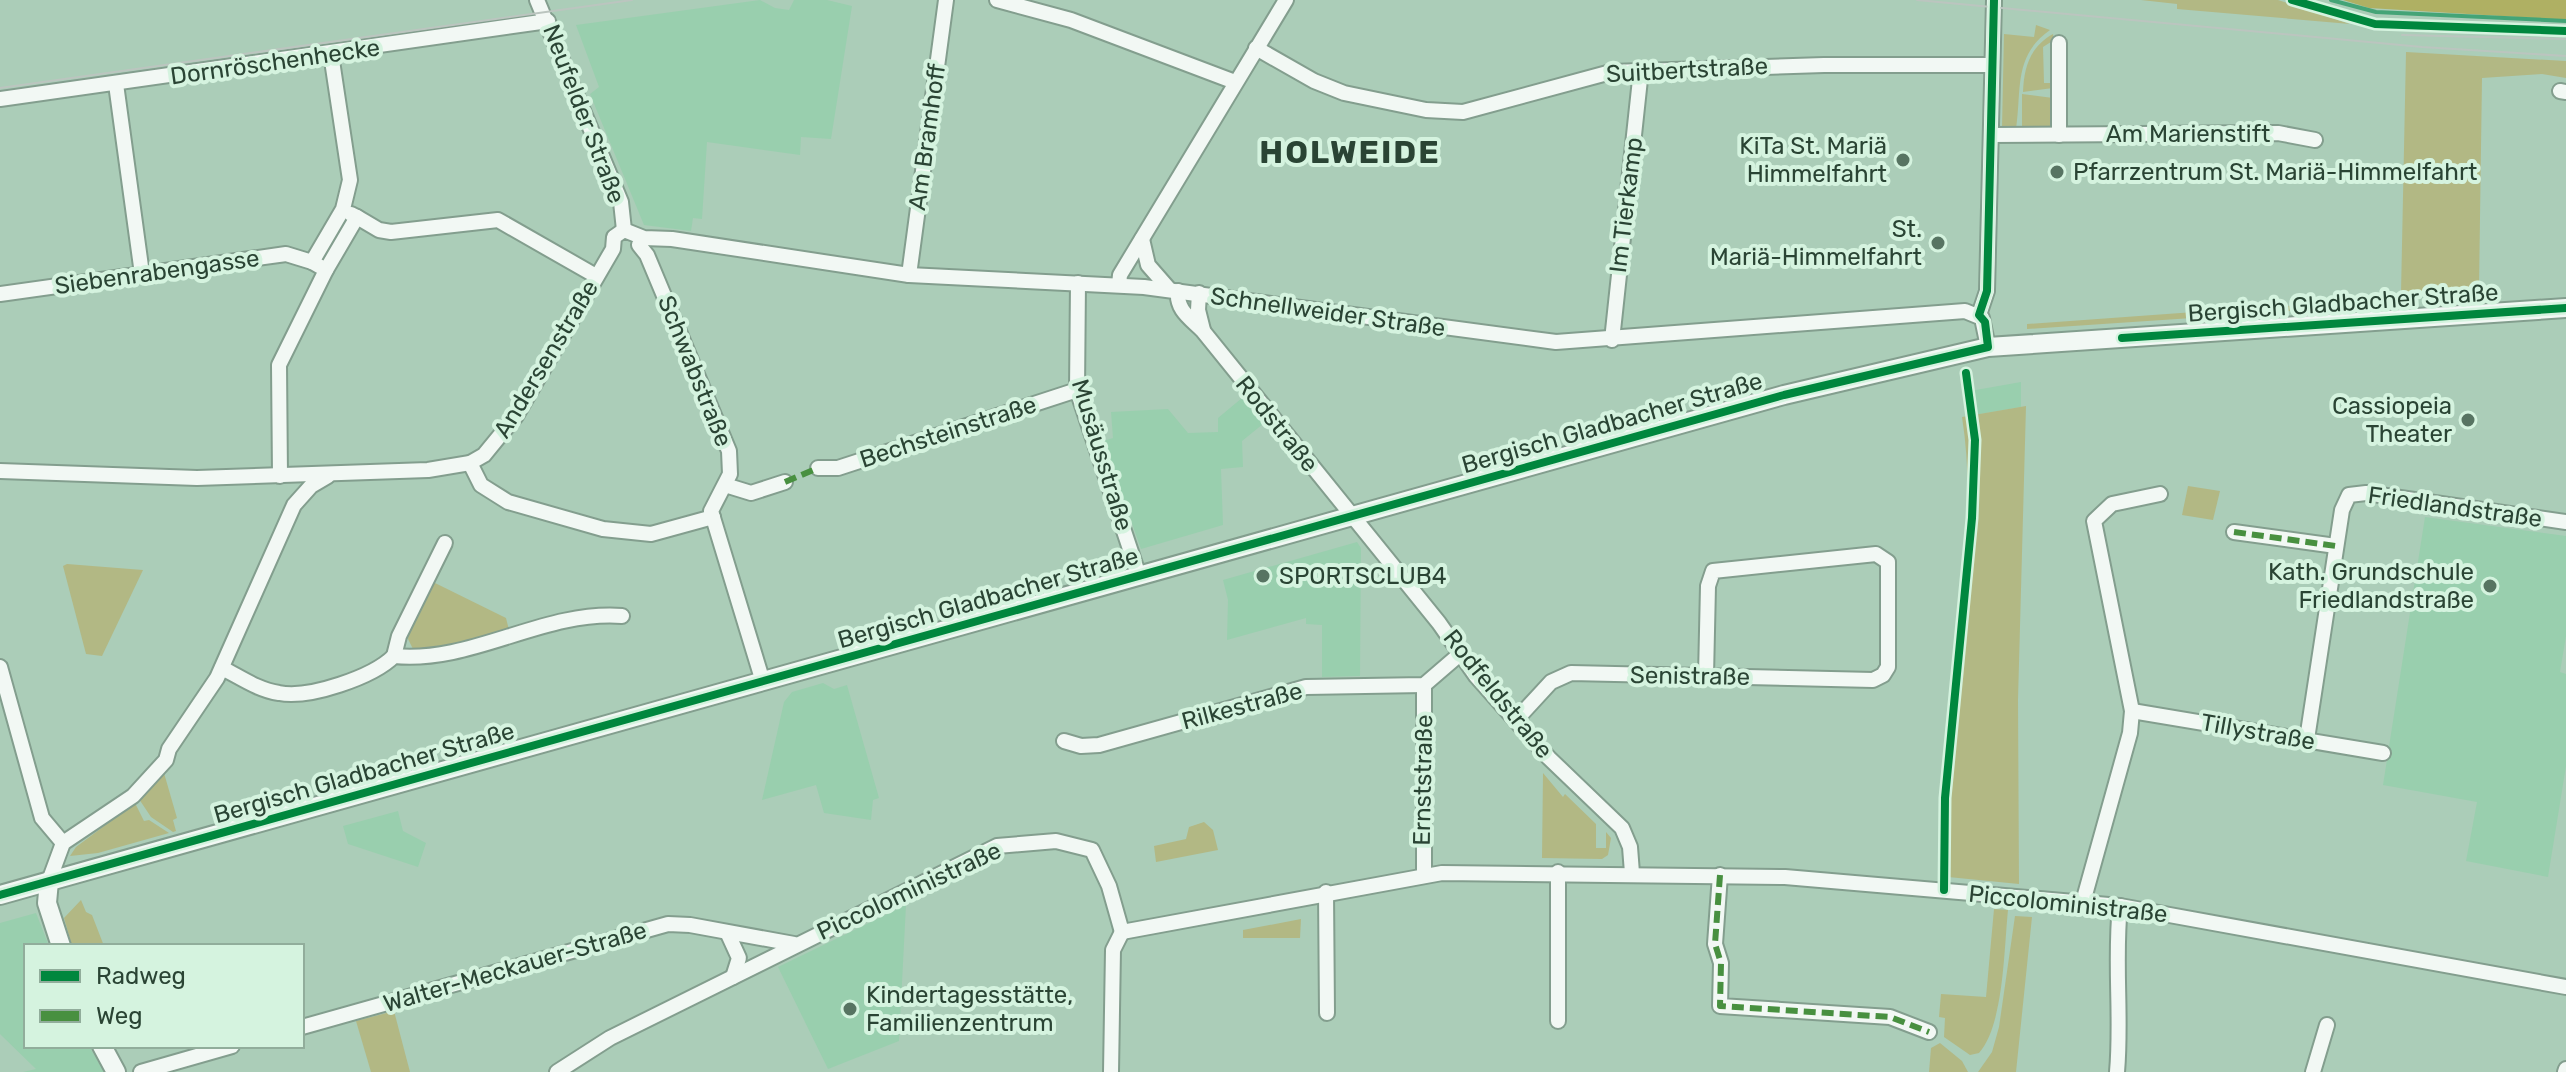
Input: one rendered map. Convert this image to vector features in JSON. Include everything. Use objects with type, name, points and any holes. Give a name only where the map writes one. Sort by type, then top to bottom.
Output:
[{"type":"main road","name":"Bergisch Gladbacher Straße","points":[[0,895],[1784,395],[1988,347],[2566,308]]},
{"type":"main road","points":[[49,881],[47,903],[60,944]]},
{"type":"main road","points":[[103,1048],[116,1072]]},
{"type":"street","name":"Neufelder Straße","points":[[537,0],[621,202],[624,230]]},
{"type":"street","name":"Am Bramhoff","points":[[909,275],[946,0]]},
{"type":"street","points":[[997,0],[1071,20],[1235,82]]},
{"type":"street","points":[[1119,285],[1120,275],[1286,0]]},
{"type":"street","points":[[1988,347],[1985,322],[1979,315],[1987,291],[1994,0]]},
{"type":"street","name":"Dornröschenhecke","points":[[0,99],[548,21]]},
{"type":"street","points":[[2059,43],[2059,135]]},
{"type":"street","name":"Suitbertstraße","points":[[1256,48],[1314,81],[1344,93],[1451,112],[1476,111],[1593,74],[1824,65],[1992,65]]},
{"type":"street","points":[[326,270],[312,262],[343,209],[350,180],[331,54]]},
{"type":"street","name":"Im Tierkamp","points":[[1612,340],[1641,70]]},
{"type":"street","points":[[116,84],[142,274]]},
{"type":"street","name":"Am Marienstift","points":[[1991,135],[2278,133],[2315,140]]},
{"type":"street","points":[[343,209],[379,230],[391,232],[498,220],[596,276]]},
{"type":"street","points":[[280,476],[279,365],[326,270],[357,217]]},
{"type":"street","points":[[624,230],[641,242]]},
{"type":"street","name":"Andersenstraße","points":[[470,463],[484,455],[516,416],[613,249],[614,237],[624,230]]},
{"type":"street","name":"Rodstraße","points":[[1142,238],[1148,265],[1174,290],[1178,305],[1203,331],[1352,517]]},
{"type":"street","name":"Schnellweider Straße","points":[[641,242],[909,275],[1174,290],[1513,338],[1572,343],[1965,311],[1979,315]]},
{"type":"street","points":[[613,249],[641,242]]},
{"type":"street","name":"Schwabstraße","points":[[641,242],[727,445],[731,465],[725,485],[712,503],[713,517]]},
{"type":"street","name":"Siebenrabengasse","points":[[0,294],[286,254],[312,262]]},
{"type":"street","name":"Musäusstraße","points":[[1078,283],[1077,390],[1139,576]]},
{"type":"street","points":[[1199,293],[1198,310],[1203,331]]},
{"type":"street","name":"Bechsteinstraße","points":[[818,468],[838,468],[1077,390]]},
{"type":"street","points":[[0,471],[113,477],[280,476],[428,470],[470,463],[481,485],[508,502],[603,529],[651,534],[713,517],[763,682]]},
{"type":"street","points":[[49,881],[63,843],[133,796],[166,760],[169,749],[222,668],[270,564],[270,554],[302,493],[335,474]]},
{"type":"street","points":[[280,476],[302,493]]},
{"type":"street","points":[[725,485],[751,493],[785,482]]},
{"type":"street","name":"Friedlandstraße","points":[[2307,739],[2344,502],[2357,492],[2566,522]]},
{"type":"street","points":[[2083,902],[2130,733],[2132,711],[2094,521],[2112,504],[2160,494]]},
{"type":"street","name":"Rodfeldstraße","points":[[1352,517],[1516,720],[1549,758],[1622,828],[1630,847],[1632,873]]},
{"type":"street","points":[[2234,532],[2336,546]]},
{"type":"street","points":[[222,668],[261,688],[293,695],[372,674],[394,656],[399,636],[445,543]]},
{"type":"street","name":"Senistraße","points":[[1516,720],[1551,682],[1565,674],[1873,680],[1883,675],[1888,667],[1890,569],[1883,556],[1876,554],[1713,571],[1708,586],[1706,676]]},
{"type":"street","points":[[394,656],[429,658],[579,616],[622,616]]},
{"type":"street","points":[[1424,685],[1460,654]]},
{"type":"street","points":[[0,667],[42,818],[63,843]]},
{"type":"street","name":"Rilkestraße","points":[[1064,741],[1081,746],[1099,745],[1306,687],[1424,685]]},
{"type":"street","name":"Ernststraße","points":[[1424,685],[1424,875]]},
{"type":"street","name":"Tillystraße","points":[[2132,711],[2383,753]]},
{"type":"street","name":"Piccoloministraße","points":[[557,1072],[610,1038],[984,851],[1028,841],[1073,843],[1092,850],[1109,886],[1122,932],[1424,875],[1558,872],[1809,878],[2120,906],[2566,987]]},
{"type":"street","points":[[1558,872],[1558,1021]]},
{"type":"street","points":[[1720,875],[1715,944],[1721,963],[1720,1006],[1890,1017],[1929,1032]]},
{"type":"street","points":[[1326,892],[1327,1013]]},
{"type":"street","points":[[2117,1072],[2121,1030],[2117,932],[2120,906]]},
{"type":"street","name":"Walter-Meckauer-Straße","points":[[304,1026],[668,924],[690,925],[796,944]]},
{"type":"street","points":[[1111,1072],[1113,950],[1122,932]]},
{"type":"street","points":[[728,934],[739,958],[733,977]]},
{"type":"street","points":[[2313,1072],[2327,1025]]},
{"type":"street","points":[[141,1072],[225,1048]]},
{"type":"shaded area","points":[[760,0],[775,8],[789,10],[794,0],[827,0],[852,6],[831,139],[801,137],[800,155],[707,142],[702,219],[693,218],[691,231],[644,225],[590,94],[599,87],[576,25]]},
{"type":"shaded area","points":[[2141,0],[2278,0],[2350,24],[2177,9],[2177,4]]},
{"type":"shaded area","points":[[2343,0],[2566,0],[2566,20],[2369,8]]},
{"type":"shaded area","points":[[2036,25],[2050,30],[2038,40],[2025,62],[2016,129],[2002,128],[2004,34],[2034,37]]},
{"type":"shaded area","points":[[2053,34],[2054,40],[2043,47],[2044,83],[2055,83],[2052,126],[2022,127],[2022,94],[2053,98],[2053,88],[2023,92],[2030,58],[2039,45]]},
{"type":"shaded area","points":[[2406,52],[2566,61],[2566,78],[2542,74],[2482,78],[2479,288],[2401,293]]},
{"type":"shaded area","points":[[2393,299],[2394,304],[2228,315],[2227,310]]},
{"type":"shaded area","points":[[2222,310],[2222,316],[2027,329],[2027,324]]},
{"type":"shaded area","points":[[2021,382],[2021,407],[1974,415],[1970,391]]},
{"type":"shaded area","points":[[1242,398],[1263,424],[1242,441],[1243,467],[1221,469],[1223,525],[1141,549],[1103,441],[1113,438],[1111,412],[1168,409],[1188,433],[1218,432],[1218,418]]},
{"type":"shaded area","points":[[2026,406],[2018,700],[2019,884],[1938,876],[1944,756],[1966,527],[1966,445],[1962,417]]},
{"type":"shaded area","points":[[2188,486],[2220,491],[2213,520],[2182,515]]},
{"type":"shaded area","points":[[2425,517],[2566,536],[2566,636],[2560,672],[2566,674],[2566,766],[2548,877],[2466,861],[2477,802],[2383,785]]},
{"type":"shaded area","points":[[1357,542],[1361,548],[1360,676],[1322,677],[1322,625],[1306,624],[1306,618],[1227,640],[1228,600],[1223,580]]},
{"type":"shaded area","points":[[63,566],[143,570],[102,656],[86,654]]},
{"type":"shaded area","points":[[433,582],[506,618],[509,630],[425,653],[413,649],[408,639],[409,630]]},
{"type":"shaded area","points":[[823,683],[834,689],[847,685],[879,798],[873,800],[871,820],[824,813],[816,785],[762,800],[784,702],[792,692]]},
{"type":"shaded area","points":[[164,773],[177,818],[173,820],[176,831],[173,832],[151,817],[139,799]]},
{"type":"shaded area","points":[[1543,773],[1563,797],[1565,794],[1596,824],[1596,848],[1606,848],[1606,832],[1611,838],[1608,855],[1602,859],[1542,858]]},
{"type":"shaded area","points":[[135,803],[144,821],[149,820],[169,833],[98,853],[70,856],[76,847]]},
{"type":"shaded area","points":[[398,811],[403,831],[426,843],[418,867],[348,844],[343,826]]},
{"type":"shaded area","points":[[1204,822],[1213,830],[1218,850],[1156,862],[1154,846],[1186,839],[1189,827]]},
{"type":"shaded area","points":[[81,900],[86,912],[92,915],[103,944],[71,944],[64,918]]},
{"type":"shaded area","name":"Kindertagesstätte, Familienzentrum","points":[[906,905],[899,1041],[828,1069],[778,967]]},
{"type":"shaded area","points":[[1994,909],[2008,910],[1998,1005],[1987,1040],[1979,1053],[1970,1055],[1944,1037],[1945,1018],[1939,1017],[1941,994],[1986,997]]},
{"type":"shaded area","points":[[36,913],[48,944],[24,944],[24,1048],[90,1048],[104,1072],[23,1072],[36,1069],[0,1034],[0,923]]},
{"type":"shaded area","points":[[2015,916],[2032,917],[2016,1072],[1978,1072],[1992,1052],[1999,1027]]},
{"type":"shaded area","points":[[1301,919],[1300,938],[1243,938],[1243,930]]},
{"type":"shaded area","points":[[394,1011],[410,1072],[371,1072],[356,1021]]},
{"type":"shaded area","points":[[1940,1043],[1962,1061],[1968,1072],[1929,1072],[1931,1048]]},
{"type":"waterway","points":[[2331,0],[2376,12],[2566,21]]},
{"type":"tram line","points":[[0,88],[632,0]]},
{"type":"tram line","points":[[1917,0],[2422,47],[2566,56]]},
{"type":"tram line","points":[[2402,35],[2566,39]]},
{"type":"marked path","points":[[785,482],[818,468]]},
{"type":"marked path","points":[[2234,532],[2336,546]]},
{"type":"marked path","points":[[1720,875],[1715,944],[1721,963],[1720,1006],[1890,1017],[1929,1032]]},
{"type":"cycle path","points":[[0,895],[1784,395],[1988,347],[1985,322],[1979,315],[1987,291],[1994,0]]},
{"type":"cycle path","points":[[2292,0],[2375,24],[2566,31]]},
{"type":"cycle path","points":[[2122,338],[2566,308]]},
{"type":"cycle path","points":[[1944,890],[1945,798],[1972,518],[1975,440],[1966,373]]},
{"type":"place","name":"KiTa St. Mariä Himmelfahrt","points":[[1903,160]]},
{"type":"place","name":"Pfarrzentrum St. Mariä-Himmelfahrt","points":[[2057,172]]},
{"type":"place","name":"St. Mariä-Himmelfahrt","points":[[1938,243]]},
{"type":"place","name":"Cassiopeia Theater","points":[[2468,420]]},
{"type":"place","name":"SPORTSCLUB4","points":[[1263,576]]},
{"type":"place","name":"Kath. Grundschule Friedlandstraße","points":[[2490,586]]},
{"type":"place","name":"Kindertagesstätte, Familienzentrum","points":[[850,1009]]},
{"type":"district","name":"HOLWEIDE","points":[[1350,152]]}]
